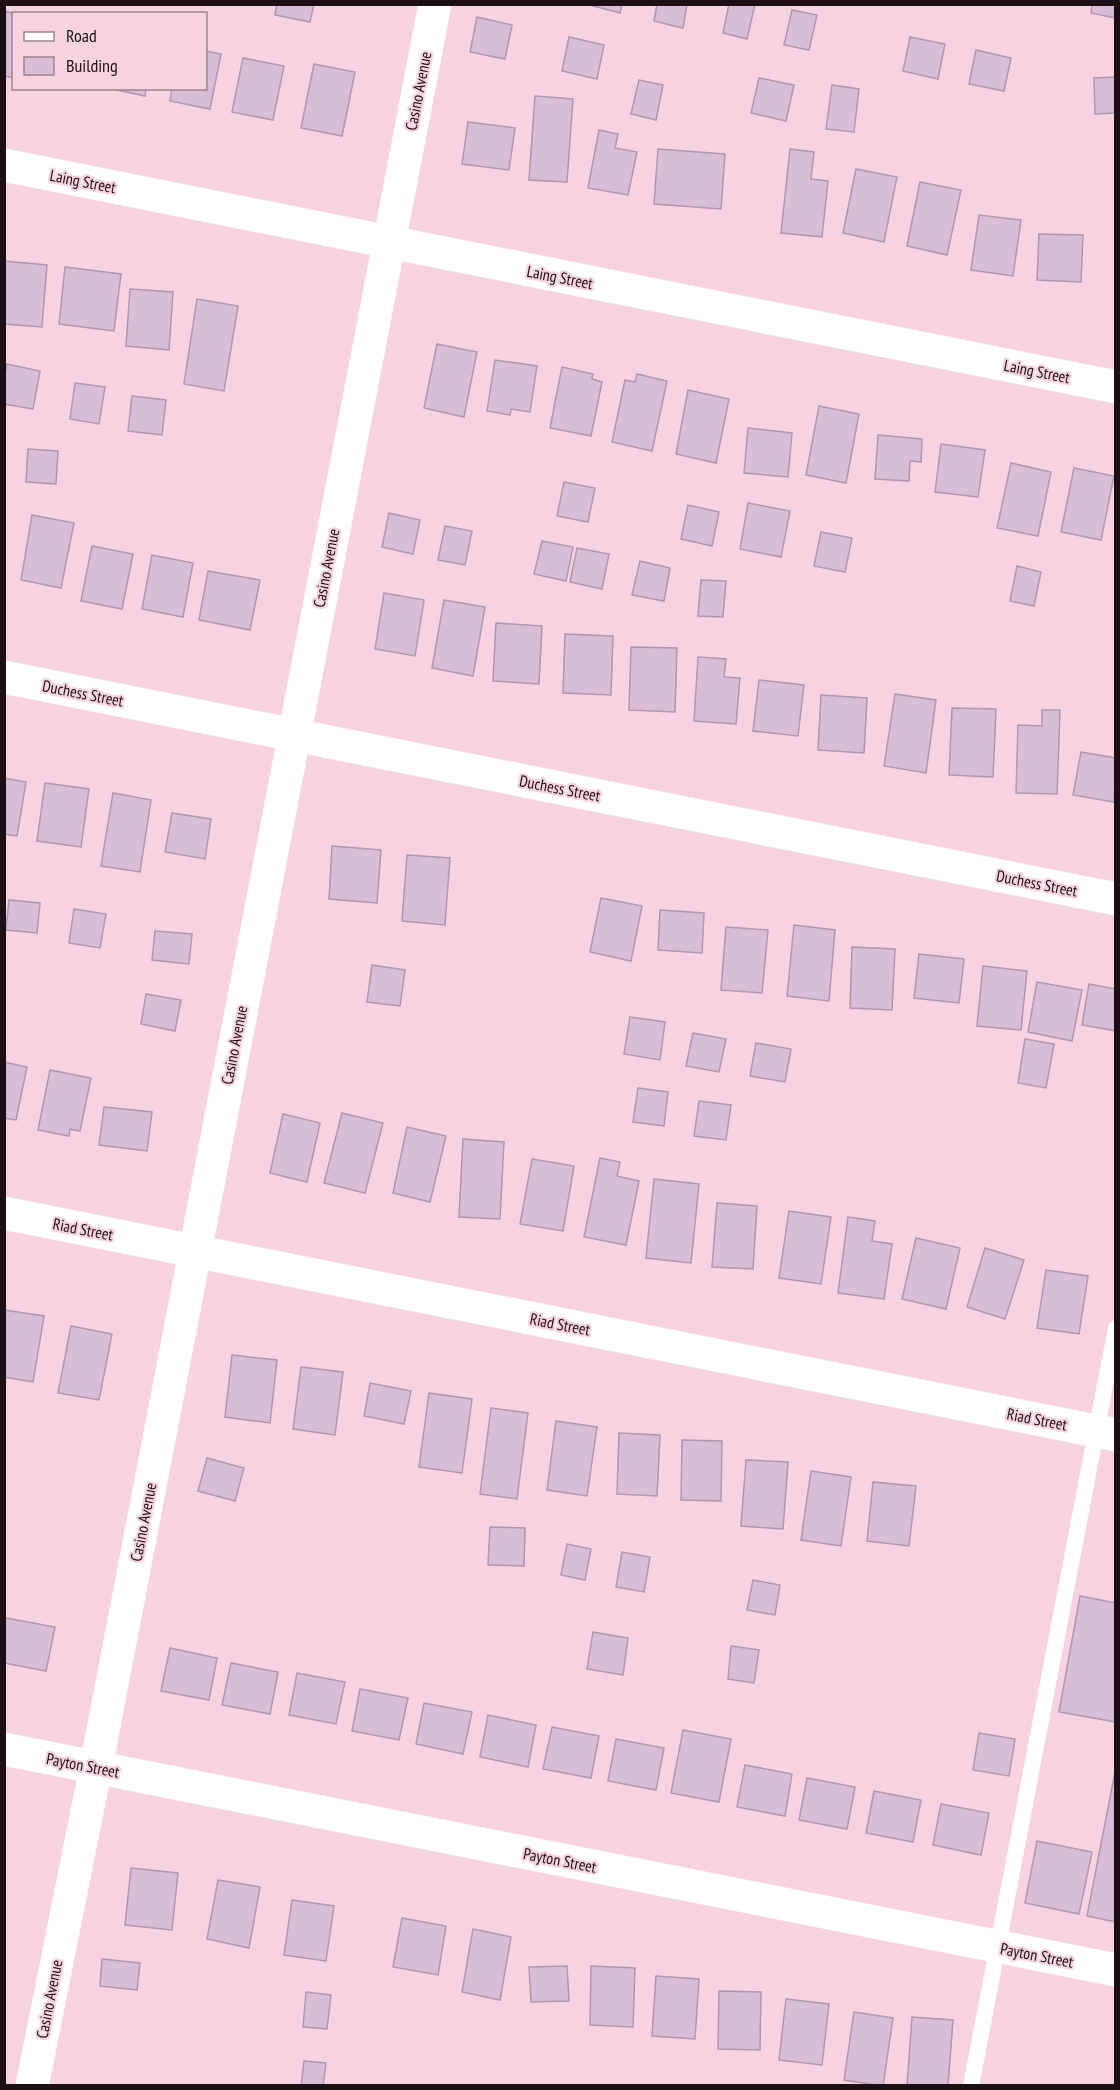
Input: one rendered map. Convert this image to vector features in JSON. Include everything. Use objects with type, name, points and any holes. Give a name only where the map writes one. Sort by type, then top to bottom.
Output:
[{"type":"street","name":"Casino Avenue","points":[[32,2085],[96,1767],[435,4]]},
{"type":"street","name":"Laing Street","points":[[4,165],[1116,387]]},
{"type":"street","name":"Duchess Street","points":[[4,677],[1116,899]]},
{"type":"street","name":"Riad Street","points":[[4,1213],[1105,1433]]},
{"type":"street","name":"Payton Street","points":[[4,1749],[1116,1970]]},
{"type":"lane","points":[[971,2085],[1105,1433],[1116,1328]]},
{"type":"building","points":[[277,4],[314,4],[310,22],[275,15]]},
{"type":"building","points":[[586,4],[622,4],[620,13]]},
{"type":"building","points":[[657,4],[687,4],[683,28],[654,21]]},
{"type":"building","points":[[729,4],[755,4],[747,39],[723,33]]},
{"type":"building","points":[[1092,4],[1116,4],[1116,18],[1091,13]]},
{"type":"building","points":[[792,10],[817,15],[809,50],[784,45]]},
{"type":"building","points":[[4,11],[12,13],[12,78],[4,76]]},
{"type":"building","points":[[477,17],[512,25],[505,59],[470,52]]},
{"type":"building","points":[[569,37],[604,45],[597,79],[562,71]]},
{"type":"building","points":[[910,37],[945,44],[938,79],[903,71]]},
{"type":"building","points":[[976,50],[1011,58],[1004,91],[969,84]]},
{"type":"building","points":[[207,51],[221,54],[210,109],[170,101],[172,90],[207,90]]},
{"type":"building","points":[[243,58],[284,66],[273,120],[232,112]]},
{"type":"building","points":[[314,64],[355,72],[342,136],[301,128]]},
{"type":"building","points":[[1116,77],[1116,113],[1095,114],[1094,78]]},
{"type":"building","points":[[759,78],[794,85],[786,121],[751,113]]},
{"type":"building","points":[[639,80],[663,85],[656,120],[631,114]]},
{"type":"building","points":[[832,85],[859,89],[854,132],[826,129]]},
{"type":"building","points":[[117,90],[146,90],[145,96]]},
{"type":"building","points":[[535,96],[573,99],[567,182],[529,180]]},
{"type":"building","points":[[468,122],[515,128],[509,170],[462,164]]},
{"type":"building","points":[[599,130],[618,134],[615,148],[637,152],[628,195],[588,188]]},
{"type":"building","points":[[658,149],[725,154],[721,209],[654,204]]},
{"type":"building","points":[[790,149],[814,152],[811,179],[828,181],[822,237],[781,233]]},
{"type":"building","points":[[856,169],[897,177],[884,242],[843,233]]},
{"type":"building","points":[[920,182],[961,190],[947,255],[907,246]]},
{"type":"building","points":[[979,215],[1021,220],[1013,276],[971,270]]},
{"type":"building","points":[[1039,234],[1083,235],[1081,282],[1037,280]]},
{"type":"building","points":[[4,261],[47,265],[42,327],[4,324]]},
{"type":"building","points":[[65,267],[121,274],[114,331],[59,324]]},
{"type":"building","points":[[130,289],[173,292],[169,350],[126,346]]},
{"type":"building","points":[[197,299],[238,306],[224,391],[184,384]]},
{"type":"building","points":[[437,344],[477,352],[464,417],[424,408]]},
{"type":"building","points":[[495,360],[537,366],[530,412],[511,409],[510,415],[487,411]]},
{"type":"building","points":[[7,364],[40,371],[33,409],[4,404],[4,379]]},
{"type":"building","points":[[562,367],[593,374],[592,379],[602,382],[591,436],[550,428]]},
{"type":"building","points":[[637,374],[667,381],[652,451],[612,442],[625,380],[635,382]]},
{"type":"building","points":[[75,383],[105,387],[99,424],[70,419]]},
{"type":"building","points":[[688,390],[729,399],[716,463],[676,454]]},
{"type":"building","points":[[132,396],[166,400],[162,435],[128,431]]},
{"type":"building","points":[[819,406],[859,414],[846,483],[806,475]]},
{"type":"building","points":[[748,428],[792,433],[788,477],[744,473]]},
{"type":"building","points":[[878,435],[922,439],[921,462],[910,461],[909,481],[875,479]]},
{"type":"building","points":[[941,444],[985,450],[978,497],[935,492]]},
{"type":"building","points":[[28,449],[58,451],[56,484],[26,482]]},
{"type":"building","points":[[1011,463],[1051,472],[1038,536],[997,528]]},
{"type":"building","points":[[1074,468],[1114,476],[1101,540],[1061,532]]},
{"type":"building","points":[[564,482],[595,488],[588,522],[557,516]]},
{"type":"building","points":[[748,503],[790,511],[781,557],[740,549]]},
{"type":"building","points":[[688,505],[719,512],[712,546],[681,539]]},
{"type":"building","points":[[389,513],[420,520],[413,554],[382,547]]},
{"type":"building","points":[[32,515],[74,523],[61,588],[21,580]]},
{"type":"building","points":[[445,526],[472,531],[465,565],[438,560]]},
{"type":"building","points":[[821,532],[852,538],[845,572],[814,566]]},
{"type":"building","points":[[542,541],[573,547],[566,581],[534,574]]},
{"type":"building","points":[[92,546],[133,554],[122,609],[81,601]]},
{"type":"building","points":[[577,548],[609,554],[602,589],[570,582]]},
{"type":"building","points":[[152,555],[193,563],[183,617],[142,609]]},
{"type":"building","points":[[640,561],[670,568],[664,601],[632,595]]},
{"type":"building","points":[[1017,566],[1041,572],[1034,606],[1010,601]]},
{"type":"building","points":[[208,571],[260,580],[250,630],[199,620]]},
{"type":"building","points":[[701,580],[726,581],[723,617],[698,616]]},
{"type":"building","points":[[384,593],[424,600],[415,656],[375,649]]},
{"type":"building","points":[[444,600],[485,607],[473,676],[432,668]]},
{"type":"building","points":[[496,623],[542,626],[539,684],[493,681]]},
{"type":"building","points":[[565,634],[613,636],[611,695],[563,693]]},
{"type":"building","points":[[631,647],[677,648],[675,712],[629,710]]},
{"type":"building","points":[[698,657],[726,659],[724,677],[740,678],[736,724],[694,721]]},
{"type":"building","points":[[759,680],[804,685],[798,736],[753,731]]},
{"type":"building","points":[[895,694],[936,700],[926,773],[884,766]]},
{"type":"building","points":[[821,695],[867,698],[864,753],[818,750]]},
{"type":"building","points":[[952,708],[996,709],[993,777],[949,775]]},
{"type":"building","points":[[1042,710],[1060,710],[1057,794],[1016,793],[1018,725],[1042,726]]},
{"type":"building","points":[[1081,752],[1116,758],[1114,802],[1073,795]]},
{"type":"building","points":[[4,778],[26,782],[17,836],[4,834]]},
{"type":"building","points":[[45,783],[89,789],[81,847],[37,841]]},
{"type":"building","points":[[113,793],[151,800],[140,872],[101,866]]},
{"type":"building","points":[[172,813],[211,819],[205,859],[165,852]]},
{"type":"building","points":[[332,846],[381,850],[377,903],[329,899]]},
{"type":"building","points":[[407,855],[450,858],[445,925],[402,921]]},
{"type":"building","points":[[601,898],[642,906],[631,961],[590,952]]},
{"type":"building","points":[[9,900],[40,903],[37,933],[6,930]]},
{"type":"building","points":[[74,909],[106,914],[100,948],[69,943]]},
{"type":"building","points":[[660,910],[704,913],[702,953],[658,950]]},
{"type":"building","points":[[794,925],[835,930],[829,1001],[787,996]]},
{"type":"building","points":[[726,927],[768,930],[762,993],[721,990]]},
{"type":"building","points":[[155,931],[192,934],[189,964],[152,960]]},
{"type":"building","points":[[852,947],[895,949],[892,1010],[850,1008]]},
{"type":"building","points":[[919,954],[964,959],[959,1003],[914,998]]},
{"type":"building","points":[[372,965],[405,970],[400,1006],[367,1002]]},
{"type":"building","points":[[983,966],[1027,971],[1021,1030],[977,1026]]},
{"type":"building","points":[[1037,982],[1082,990],[1072,1041],[1028,1032]]},
{"type":"building","points":[[1089,984],[1116,989],[1116,1031],[1082,1025]]},
{"type":"building","points":[[146,994],[181,1000],[175,1031],[141,1024]]},
{"type":"building","points":[[630,1017],[665,1022],[660,1060],[624,1054]]},
{"type":"building","points":[[693,1033],[726,1039],[719,1072],[686,1066]]},
{"type":"building","points":[[1025,1039],[1054,1044],[1046,1088],[1018,1083]]},
{"type":"building","points":[[756,1043],[791,1049],[785,1082],[750,1076]]},
{"type":"building","points":[[4,1062],[27,1067],[16,1120],[4,1118]]},
{"type":"building","points":[[50,1070],[91,1078],[80,1131],[70,1129],[69,1136],[38,1130]]},
{"type":"building","points":[[638,1088],[668,1092],[664,1126],[633,1122]]},
{"type":"building","points":[[699,1101],[731,1105],[726,1140],[694,1136]]},
{"type":"building","points":[[104,1107],[152,1112],[147,1151],[99,1145]]},
{"type":"building","points":[[342,1113],[383,1123],[365,1193],[324,1183]]},
{"type":"building","points":[[283,1114],[320,1123],[307,1182],[270,1173]]},
{"type":"building","points":[[407,1127],[446,1136],[430,1202],[393,1193]]},
{"type":"building","points":[[463,1139],[504,1142],[500,1219],[459,1217]]},
{"type":"building","points":[[600,1158],[620,1162],[617,1176],[639,1181],[626,1245],[584,1237]]},
{"type":"building","points":[[532,1159],[574,1166],[563,1231],[520,1224]]},
{"type":"building","points":[[654,1179],[699,1184],[691,1263],[646,1258]]},
{"type":"building","points":[[717,1203],[757,1206],[753,1269],[712,1267]]},
{"type":"building","points":[[789,1211],[831,1217],[821,1284],[779,1278]]},
{"type":"building","points":[[848,1217],[875,1221],[872,1241],[892,1244],[884,1299],[838,1293]]},
{"type":"building","points":[[916,1238],[960,1248],[946,1309],[902,1299]]},
{"type":"building","points":[[985,1248],[1024,1260],[1005,1319],[967,1307]]},
{"type":"building","points":[[1046,1270],[1088,1276],[1079,1334],[1037,1328]]},
{"type":"building","points":[[4,1310],[44,1316],[33,1382],[4,1377]]},
{"type":"building","points":[[71,1326],[112,1334],[99,1400],[58,1393]]},
{"type":"building","points":[[232,1355],[277,1360],[270,1423],[225,1417]]},
{"type":"building","points":[[301,1367],[343,1372],[335,1435],[293,1429]]},
{"type":"building","points":[[370,1383],[411,1391],[404,1424],[364,1416]]},
{"type":"building","points":[[429,1393],[472,1399],[462,1473],[419,1467]]},
{"type":"building","points":[[491,1408],[528,1413],[517,1499],[480,1494]]},
{"type":"building","points":[[556,1421],[597,1427],[587,1496],[547,1490]]},
{"type":"building","points":[[619,1433],[660,1435],[657,1496],[617,1494]]},
{"type":"building","points":[[682,1440],[722,1441],[721,1501],[681,1500]]},
{"type":"building","points":[[207,1458],[244,1468],[235,1501],[198,1491]]},
{"type":"building","points":[[746,1460],[788,1462],[783,1529],[741,1526]]},
{"type":"building","points":[[811,1471],[851,1477],[841,1546],[801,1540]]},
{"type":"building","points":[[873,1482],[916,1486],[909,1546],[867,1541]]},
{"type":"building","points":[[490,1527],[525,1528],[524,1566],[488,1565]]},
{"type":"building","points":[[567,1544],[591,1549],[585,1580],[561,1575]]},
{"type":"building","points":[[622,1552],[650,1557],[644,1592],[616,1587]]},
{"type":"building","points":[[753,1580],[780,1585],[775,1615],[747,1610]]},
{"type":"building","points":[[1080,1596],[1116,1603],[1116,1722],[1059,1712]]},
{"type":"building","points":[[6,1618],[55,1627],[46,1671],[4,1663]]},
{"type":"building","points":[[593,1632],[628,1638],[623,1675],[587,1669]]},
{"type":"building","points":[[731,1646],[759,1650],[754,1683],[728,1679]]},
{"type":"building","points":[[170,1648],[217,1658],[209,1700],[161,1691]]},
{"type":"building","points":[[231,1663],[278,1672],[270,1714],[222,1705]]},
{"type":"building","points":[[297,1673],[345,1682],[336,1724],[289,1715]]},
{"type":"building","points":[[360,1689],[408,1698],[399,1740],[352,1731]]},
{"type":"building","points":[[424,1703],[472,1712],[463,1754],[416,1744]]},
{"type":"building","points":[[488,1715],[536,1725],[528,1767],[480,1757]]},
{"type":"building","points":[[552,1727],[599,1736],[591,1778],[543,1769]]},
{"type":"building","points":[[683,1730],[731,1739],[719,1802],[671,1793]]},
{"type":"building","points":[[979,1733],[1015,1739],[1009,1776],[973,1770]]},
{"type":"building","points":[[616,1739],[664,1748],[656,1790],[608,1781]]},
{"type":"building","points":[[745,1765],[792,1774],[785,1816],[737,1807]]},
{"type":"building","points":[[1116,1767],[1116,1922],[1087,1916]]},
{"type":"building","points":[[807,1778],[855,1787],[847,1829],[799,1820]]},
{"type":"building","points":[[874,1791],[921,1800],[913,1842],[866,1833]]},
{"type":"building","points":[[941,1804],[989,1813],[981,1855],[933,1845]]},
{"type":"building","points":[[1037,1841],[1092,1852],[1079,1914],[1025,1903]]},
{"type":"building","points":[[131,1868],[178,1873],[172,1930],[125,1925]]},
{"type":"building","points":[[218,1880],[260,1887],[249,1948],[207,1939]]},
{"type":"building","points":[[292,1900],[334,1906],[326,1961],[284,1955]]},
{"type":"building","points":[[402,1918],[446,1926],[438,1975],[393,1967]]},
{"type":"building","points":[[473,1929],[511,1937],[500,2000],[462,1992]]},
{"type":"building","points":[[102,1959],[140,1963],[137,1990],[100,1986]]},
{"type":"building","points":[[567,1966],[569,2001],[531,2002],[529,1967]]},
{"type":"building","points":[[591,1966],[635,1968],[633,2027],[590,2025]]},
{"type":"building","points":[[656,1976],[699,1979],[695,2039],[652,2036]]},
{"type":"building","points":[[719,1991],[761,1992],[760,2050],[718,2049]]},
{"type":"building","points":[[306,1992],[331,1995],[327,2029],[303,2027]]},
{"type":"building","points":[[786,1999],[829,2004],[822,2065],[779,2060]]},
{"type":"building","points":[[854,2012],[893,2018],[883,2086],[844,2080]]},
{"type":"building","points":[[912,2017],[953,2020],[948,2086],[907,2086]]},
{"type":"building","points":[[304,2061],[326,2063],[323,2086],[301,2086]]}]
